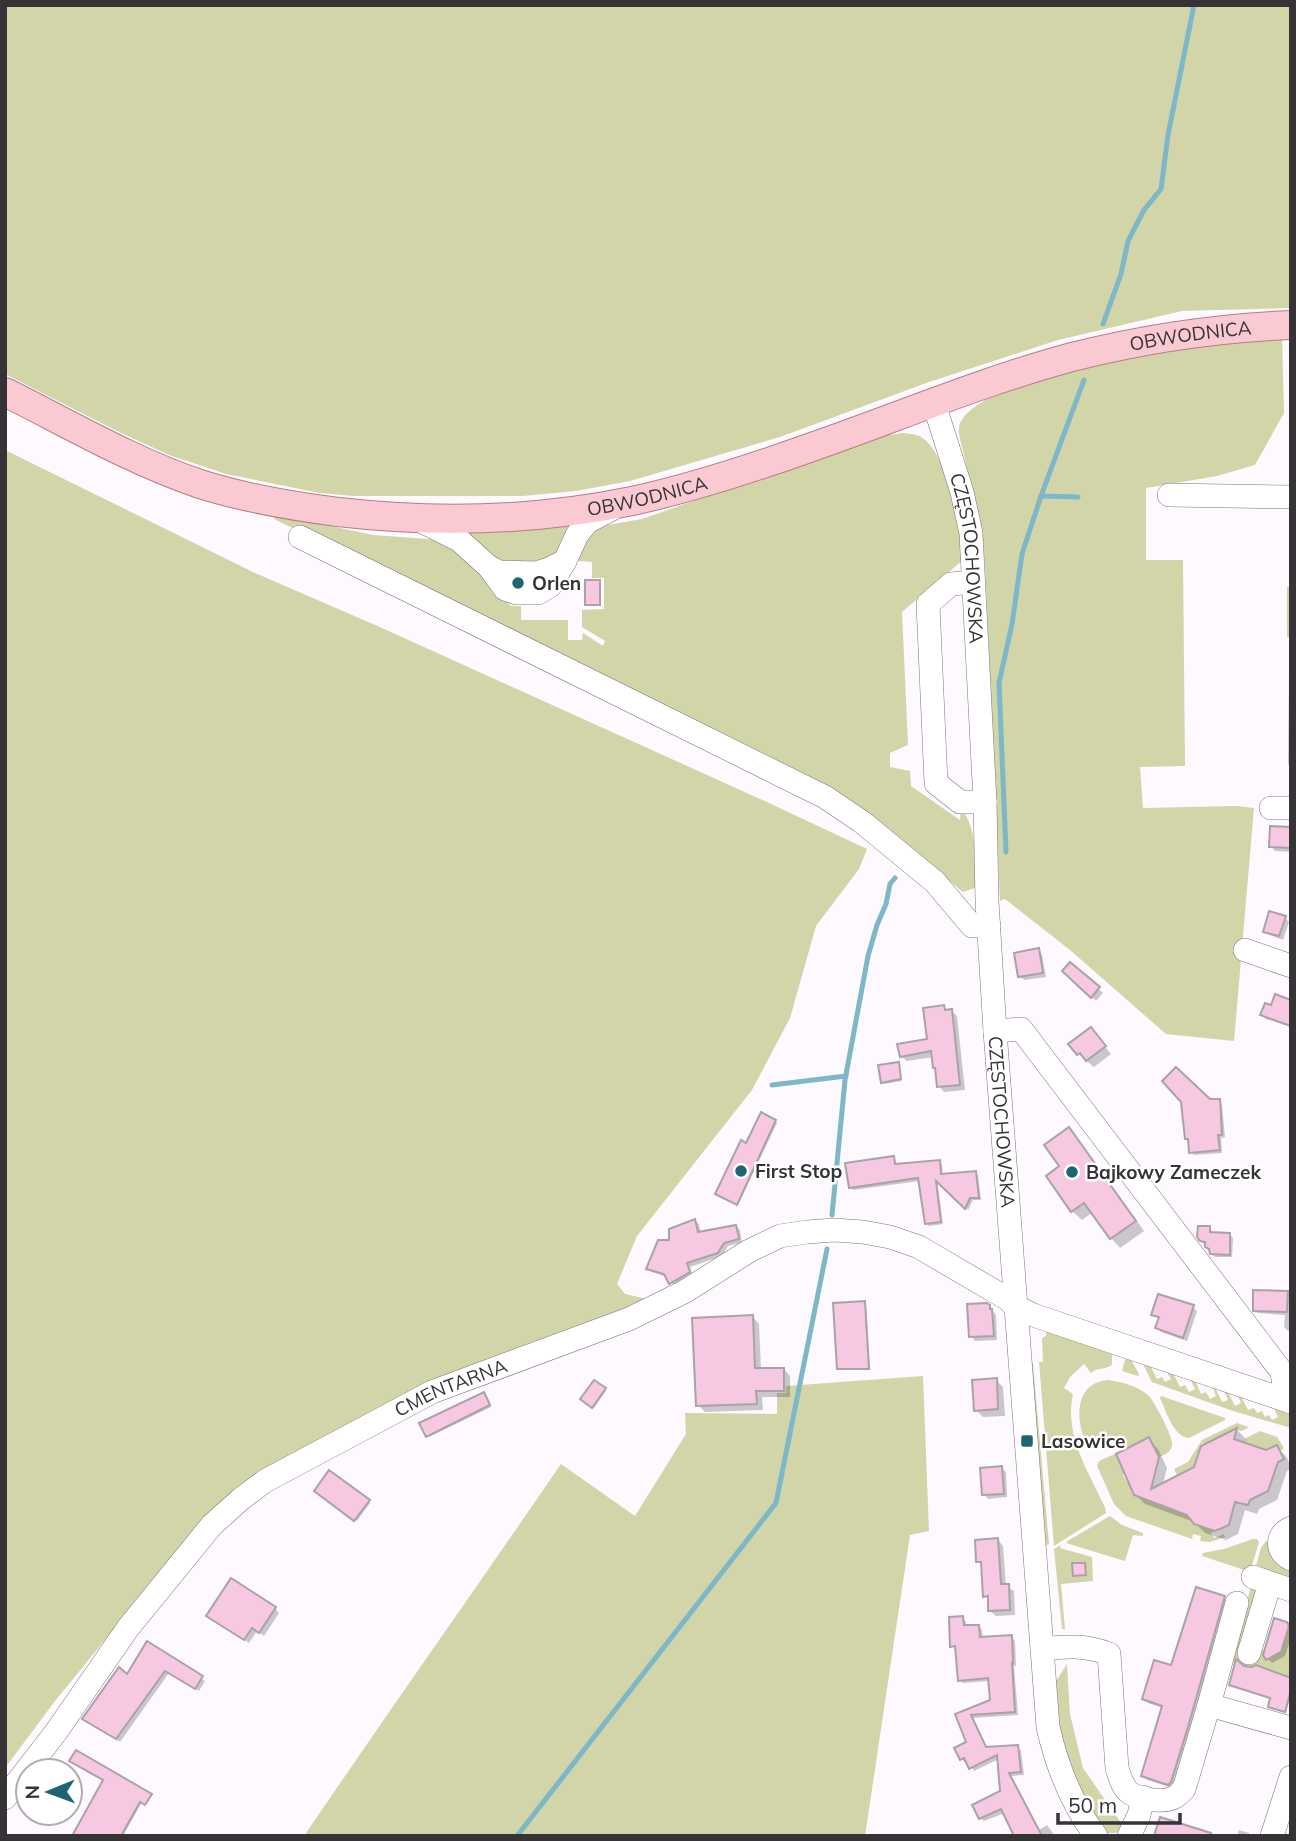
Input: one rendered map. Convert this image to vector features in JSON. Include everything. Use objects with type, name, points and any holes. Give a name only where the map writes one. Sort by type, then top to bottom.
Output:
[{"type":"main road","name":"OBWODNICA","points":[[5,392],[140,459],[200,484],[232,493],[295,506],[415,518],[534,516],[631,501],[682,489],[745,470],[1038,367],[1105,349],[1209,332],[1291,325]]},
{"type":"street","name":"CZĘSTOCHOWSKA","points":[[934,404],[962,492],[971,533],[995,1031],[1048,1727],[1055,1756],[1068,1789],[1085,1821],[1097,1836]]},
{"type":"street","points":[[1169,495],[1291,497]]},
{"type":"street","points":[[415,518],[459,540],[489,567],[499,572],[536,573],[565,561],[577,535],[587,522],[631,501]]},
{"type":"street","points":[[300,537],[825,797],[862,822],[935,882],[972,926],[989,926]]},
{"type":"street","points":[[973,582],[951,584],[928,604],[936,783],[960,802],[985,802]]},
{"type":"street","points":[[1245,950],[1291,965]]},
{"type":"street","points":[[995,1031],[1021,1029],[1282,1372],[1288,1401]]},
{"type":"street","name":"CMENTARNA","points":[[5,1798],[56,1732],[128,1628],[212,1525],[265,1481],[432,1392],[629,1319],[684,1292],[749,1251],[780,1236],[834,1230],[890,1237],[917,1246],[1017,1307],[1042,1319],[1288,1401]]},
{"type":"street","points":[[1291,1528],[1283,1533],[1279,1543],[1282,1553],[1291,1559]]},
{"type":"street","points":[[1249,1653],[1271,1583]]},
{"type":"street","points":[[1042,1649],[1084,1647],[1109,1654],[1117,1768],[1122,1783],[1130,1793],[1143,1797],[1176,1797],[1184,1789],[1237,1603]]},
{"type":"street","points":[[1209,1705],[1291,1728]]},
{"type":"street","points":[[1272,1836],[1291,1777]]},
{"type":"street","points":[[1129,1836],[1139,1815],[1143,1797]]},
{"type":"green space","points":[[5,5],[1291,5],[1291,308],[1182,311],[1058,340],[929,382],[780,437],[630,481],[576,491],[523,496],[353,496],[320,493],[226,474],[169,455],[5,374]]},
{"type":"green space","points":[[1282,335],[1284,413],[1255,465],[1217,476],[1146,488],[1146,560],[1183,560],[1185,766],[1140,767],[1143,808],[1254,808],[1234,1041],[1166,1034],[1070,950],[1005,899],[1000,901],[985,565],[980,521],[959,427],[971,410],[989,398],[1065,370],[1151,352]]},
{"type":"green space","points":[[903,433],[924,439],[940,462],[952,495],[964,559],[902,612],[908,745],[890,753],[890,767],[910,771],[911,786],[960,820],[961,808],[967,817],[973,836],[975,888],[963,892],[818,783],[274,519],[274,514],[373,535],[442,540],[461,550],[511,606],[521,606],[521,620],[568,620],[568,640],[582,640],[583,633],[603,646],[605,641],[582,627],[582,610],[604,609],[604,578],[592,578],[592,562],[577,559],[591,532],[602,526],[642,519],[879,436]]},
{"type":"green space","points":[[5,450],[253,572],[867,849],[859,869],[816,926],[790,1018],[752,1090],[637,1236],[617,1284],[625,1294],[647,1299],[254,1476],[211,1510],[55,1701],[5,1768]]},
{"type":"green space","points":[[572,522],[559,551],[545,562],[501,561],[462,534],[462,530]]},
{"type":"green space","points":[[1287,587],[1291,587],[1291,637],[1287,637]]},
{"type":"green space","points":[[1046,1331],[1112,1354],[1112,1365],[1091,1373],[1084,1364],[1070,1377],[1064,1388],[1073,1394],[1071,1409],[1075,1438],[1106,1513],[1054,1546],[1039,1362],[1043,1362],[1042,1338],[1046,1336]]},
{"type":"green space","points":[[1127,1358],[1130,1358],[1138,1376],[1122,1371]]},
{"type":"green space","points":[[1144,1361],[1149,1363],[1157,1379],[1162,1377],[1165,1382],[1171,1379],[1165,1369],[1172,1371],[1180,1387],[1185,1385],[1189,1392],[1195,1389],[1189,1377],[1194,1378],[1201,1394],[1206,1392],[1210,1399],[1216,1396],[1211,1384],[1222,1402],[1228,1400],[1223,1388],[1227,1390],[1235,1406],[1241,1403],[1236,1392],[1240,1394],[1248,1410],[1254,1408],[1257,1413],[1262,1411],[1265,1417],[1269,1415],[1272,1420],[1278,1417],[1272,1404],[1291,1411],[1291,1428],[1152,1382]]},
{"type":"green space","points":[[1029,1363],[1033,1363],[1049,1544],[1041,1548]]},
{"type":"green space","points":[[923,1376],[929,1531],[910,1535],[865,1836],[304,1836],[561,1464],[635,1516],[686,1434],[685,1413],[777,1414],[777,1393],[786,1393],[786,1386]]},
{"type":"green space","points":[[1107,1380],[1130,1385],[1150,1397],[1172,1442],[1168,1452],[1159,1457],[1147,1438],[1121,1451],[1114,1437],[1094,1446],[1087,1445],[1081,1426],[1080,1405],[1088,1389]]},
{"type":"green space","points":[[1161,1396],[1225,1420],[1189,1438],[1183,1436],[1171,1422]]},
{"type":"green space","points":[[1237,1423],[1249,1427],[1202,1443],[1197,1464],[1177,1475],[1174,1469],[1188,1462],[1202,1440]]},
{"type":"green space","points":[[1260,1431],[1277,1437],[1284,1448],[1280,1451],[1276,1445],[1266,1450],[1244,1442],[1246,1438]]},
{"type":"green space","points":[[1117,1453],[1125,1473],[1123,1475],[1127,1482],[1129,1481],[1134,1495],[1144,1496],[1187,1515],[1194,1524],[1215,1531],[1211,1533],[1214,1538],[1224,1534],[1225,1537],[1210,1542],[1200,1541],[1201,1536],[1193,1534],[1192,1539],[1126,1516],[1114,1504],[1097,1466],[1099,1461]]},
{"type":"green space","points":[[1110,1516],[1122,1525],[1143,1533],[1143,1536],[1133,1535],[1125,1561],[1066,1543],[1069,1540]]},
{"type":"green space","points":[[1253,1539],[1259,1542],[1250,1572],[1202,1556],[1203,1553]]},
{"type":"green space","points":[[1266,1541],[1291,1566],[1291,1583],[1254,1573],[1261,1548]]},
{"type":"green space","points":[[1061,1545],[1060,1548],[1092,1557],[1093,1581],[1061,1584],[1065,1629],[1062,1629],[1054,1549]]},
{"type":"green space","points":[[1251,1587],[1257,1588],[1260,1649],[1277,1654],[1281,1652],[1289,1627],[1287,1622],[1291,1622],[1291,1678],[1286,1676],[1285,1679],[1242,1666],[1243,1661],[1236,1659],[1235,1663],[1230,1661]]},
{"type":"green space","points":[[1067,1664],[1070,1714],[1083,1768],[1126,1830],[1105,1833],[1087,1807],[1062,1749],[1053,1686]]},
{"type":"building","points":[[585,580],[600,580],[600,605],[585,605]]},
{"type":"building","points":[[1270,826],[1291,827],[1291,848],[1269,847]]},
{"type":"building","points":[[1269,911],[1286,916],[1279,936],[1263,932]]},
{"type":"building","points":[[1039,948],[1043,973],[1018,977],[1014,953]]},
{"type":"building","points":[[1070,962],[1100,987],[1091,998],[1062,971]]},
{"type":"building","points":[[1275,994],[1291,1000],[1291,1026],[1260,1015],[1265,1003],[1271,1005]]},
{"type":"building","points":[[944,1005],[945,1010],[952,1009],[960,1085],[937,1087],[931,1051],[900,1057],[897,1044],[927,1039],[923,1008]]},
{"type":"building","points":[[1091,1027],[1106,1046],[1086,1061],[1068,1044]]},
{"type":"building","points":[[899,1062],[901,1079],[881,1083],[878,1065]]},
{"type":"building","points":[[1176,1067],[1210,1099],[1220,1099],[1220,1150],[1189,1153],[1181,1102],[1162,1081]]},
{"type":"building","points":[[761,1112],[776,1120],[737,1205],[715,1194],[741,1140],[746,1143]]},
{"type":"building","points":[[1069,1127],[1136,1221],[1110,1239],[1084,1203],[1071,1212],[1046,1176],[1059,1166],[1044,1145]]},
{"type":"building","points":[[894,1156],[895,1164],[940,1160],[941,1174],[976,1171],[979,1198],[970,1198],[965,1209],[936,1181],[941,1222],[925,1224],[918,1178],[849,1188],[845,1163]]},
{"type":"building","points":[[695,1219],[698,1232],[736,1225],[739,1239],[724,1243],[718,1253],[687,1263],[690,1272],[669,1284],[664,1274],[646,1269],[658,1240],[669,1240],[669,1229]]},
{"type":"building","points":[[1198,1226],[1210,1226],[1210,1232],[1230,1233],[1230,1255],[1210,1254],[1205,1242],[1197,1237]]},
{"type":"building","points":[[1253,1290],[1288,1291],[1287,1312],[1253,1311]]},
{"type":"building","points":[[1158,1294],[1194,1305],[1183,1338],[1155,1328],[1159,1317],[1151,1315]]},
{"type":"building","points":[[865,1301],[869,1369],[837,1369],[833,1303]]},
{"type":"building","points":[[987,1303],[992,1309],[994,1336],[969,1337],[967,1304]]},
{"type":"building","points":[[753,1315],[755,1368],[784,1368],[784,1391],[756,1391],[757,1404],[696,1406],[692,1318]]},
{"type":"building","points":[[997,1378],[998,1409],[974,1411],[972,1380]]},
{"type":"building","points":[[594,1380],[606,1388],[592,1408],[580,1399]]},
{"type":"building","points":[[484,1392],[490,1405],[426,1437],[419,1423]]},
{"type":"building","points":[[1237,1428],[1234,1439],[1266,1450],[1277,1445],[1284,1459],[1278,1462],[1268,1491],[1250,1500],[1248,1505],[1235,1502],[1229,1525],[1215,1531],[1194,1524],[1187,1515],[1134,1495],[1116,1454],[1149,1437],[1159,1457],[1151,1489],[1194,1467],[1201,1446]]},
{"type":"building","points":[[1002,1466],[1004,1494],[982,1495],[980,1468]]},
{"type":"building","points":[[329,1470],[370,1500],[354,1521],[314,1491]]},
{"type":"building","points":[[998,1538],[1001,1584],[1009,1584],[1010,1610],[988,1611],[988,1596],[983,1597],[981,1562],[976,1562],[975,1540]]},
{"type":"building","points":[[1072,1563],[1085,1563],[1086,1575],[1073,1576]]},
{"type":"building","points":[[231,1578],[276,1607],[259,1633],[252,1628],[244,1640],[206,1616]]},
{"type":"building","points":[[1196,1587],[1225,1596],[1188,1727],[1168,1785],[1141,1776],[1162,1706],[1142,1699],[1154,1660],[1171,1665]]},
{"type":"building","points":[[963,1616],[964,1625],[979,1625],[980,1637],[1012,1635],[1015,1712],[971,1715],[986,1747],[1018,1745],[1021,1772],[1009,1773],[1042,1836],[1014,1836],[1001,1809],[979,1819],[972,1805],[1000,1791],[997,1755],[969,1769],[964,1758],[960,1760],[954,1748],[966,1742],[955,1714],[990,1700],[988,1678],[958,1681],[955,1646],[950,1647],[949,1617]]},
{"type":"building","points":[[1274,1618],[1287,1622],[1289,1626],[1281,1652],[1266,1660],[1263,1655]]},
{"type":"building","points":[[147,1641],[203,1676],[195,1689],[165,1671],[116,1739],[82,1719],[119,1667],[127,1674]]},
{"type":"building","points":[[1236,1659],[1244,1666],[1256,1665],[1291,1678],[1285,1712],[1268,1707],[1270,1698],[1229,1685]]},
{"type":"building","points":[[76,1750],[152,1794],[145,1805],[140,1802],[121,1836],[72,1836],[77,1827],[84,1827],[84,1814],[103,1780],[84,1769],[84,1757],[72,1757]]},
{"type":"building","points":[[1160,1817],[1211,1833],[1210,1836],[1154,1836]]},
{"type":"waterway","points":[[1103,324],[1121,274],[1128,241],[1144,210],[1161,189],[1168,135],[1194,5]]},
{"type":"waterway","points":[[1006,852],[999,683],[1012,624],[1022,554],[1084,380]]},
{"type":"waterway","points":[[1041,496],[1078,497]]},
{"type":"waterway","points":[[832,1215],[845,1080],[868,956],[890,884],[895,878]]},
{"type":"waterway","points":[[772,1085],[846,1076]]},
{"type":"waterway","points":[[517,1836],[776,1503],[827,1249]]},
{"type":"place","name":"Orlen","points":[[518,583]]},
{"type":"place","name":"First Stop","points":[[741,1171]]},
{"type":"place","name":"Bajkowy Zameczek","points":[[1072,1172]]},
{"type":"place","name":"Lasowice","points":[[1027,1441]]}]
